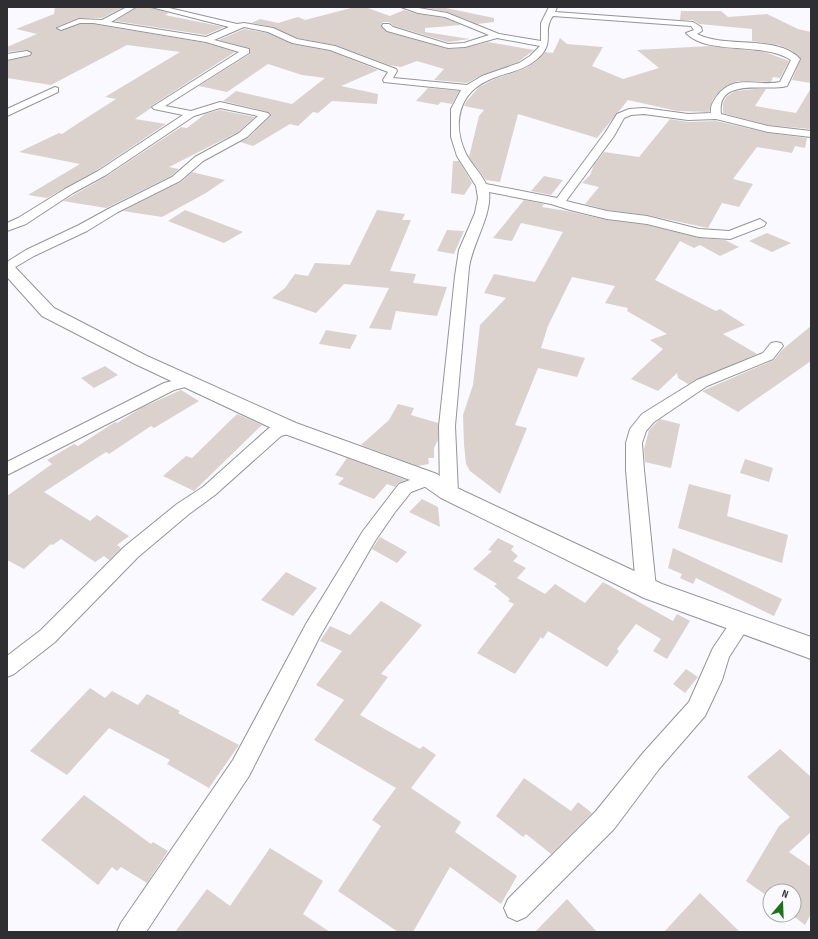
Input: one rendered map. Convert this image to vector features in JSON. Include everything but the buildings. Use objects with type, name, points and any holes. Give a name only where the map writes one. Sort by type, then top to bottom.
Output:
[{"type":"street","points":[[104,22],[132,7]]},
{"type":"street","points":[[155,7],[202,19],[237,26],[270,30],[295,41],[332,48],[393,71],[387,80],[468,88]]},
{"type":"street","points":[[405,7],[418,11],[447,15],[497,36],[544,44]]},
{"type":"street","points":[[449,493],[447,427],[464,256],[484,200],[483,187],[462,155],[456,138],[458,104],[464,92],[488,76],[521,64],[535,56],[542,49],[544,44],[545,23],[552,11],[693,24],[698,30],[690,33],[698,37],[716,42],[782,51],[796,59],[784,84],[773,86],[741,84],[722,95],[719,98],[716,116]]},
{"type":"street","points":[[61,28],[79,21],[104,22],[207,40],[246,51],[157,107],[190,114]]},
{"type":"street","points":[[207,40],[237,26]]},
{"type":"street","points":[[386,26],[390,29],[448,46],[465,45],[477,40],[497,36]]},
{"type":"street","points":[[7,58],[27,54]]},
{"type":"street","points":[[7,114],[55,90]]},
{"type":"street","points":[[7,227],[22,221],[69,191],[102,173],[190,114],[220,105],[265,115],[244,135],[199,159],[176,179],[114,210],[83,228],[30,253],[7,268],[48,312],[141,360],[290,428],[429,479],[449,493],[646,588],[811,648]]},
{"type":"street","points":[[559,203],[610,134],[622,114],[639,111],[688,117],[716,116],[768,129],[811,134]]},
{"type":"street","points":[[483,187],[559,203],[574,208],[647,220],[699,233],[730,235],[760,223]]},
{"type":"street","points":[[646,588],[635,470],[634,443],[638,429],[648,418],[702,383],[768,356],[776,346]]},
{"type":"street","points":[[7,469],[169,386],[188,382]]},
{"type":"street","points":[[7,668],[48,636],[131,552],[209,491],[275,432],[290,428]]},
{"type":"street","points":[[130,932],[241,768],[313,630],[389,507],[406,488],[429,479]]},
{"type":"street","points":[[517,908],[605,820],[651,761],[697,708],[711,680],[720,654],[740,623]]}]
